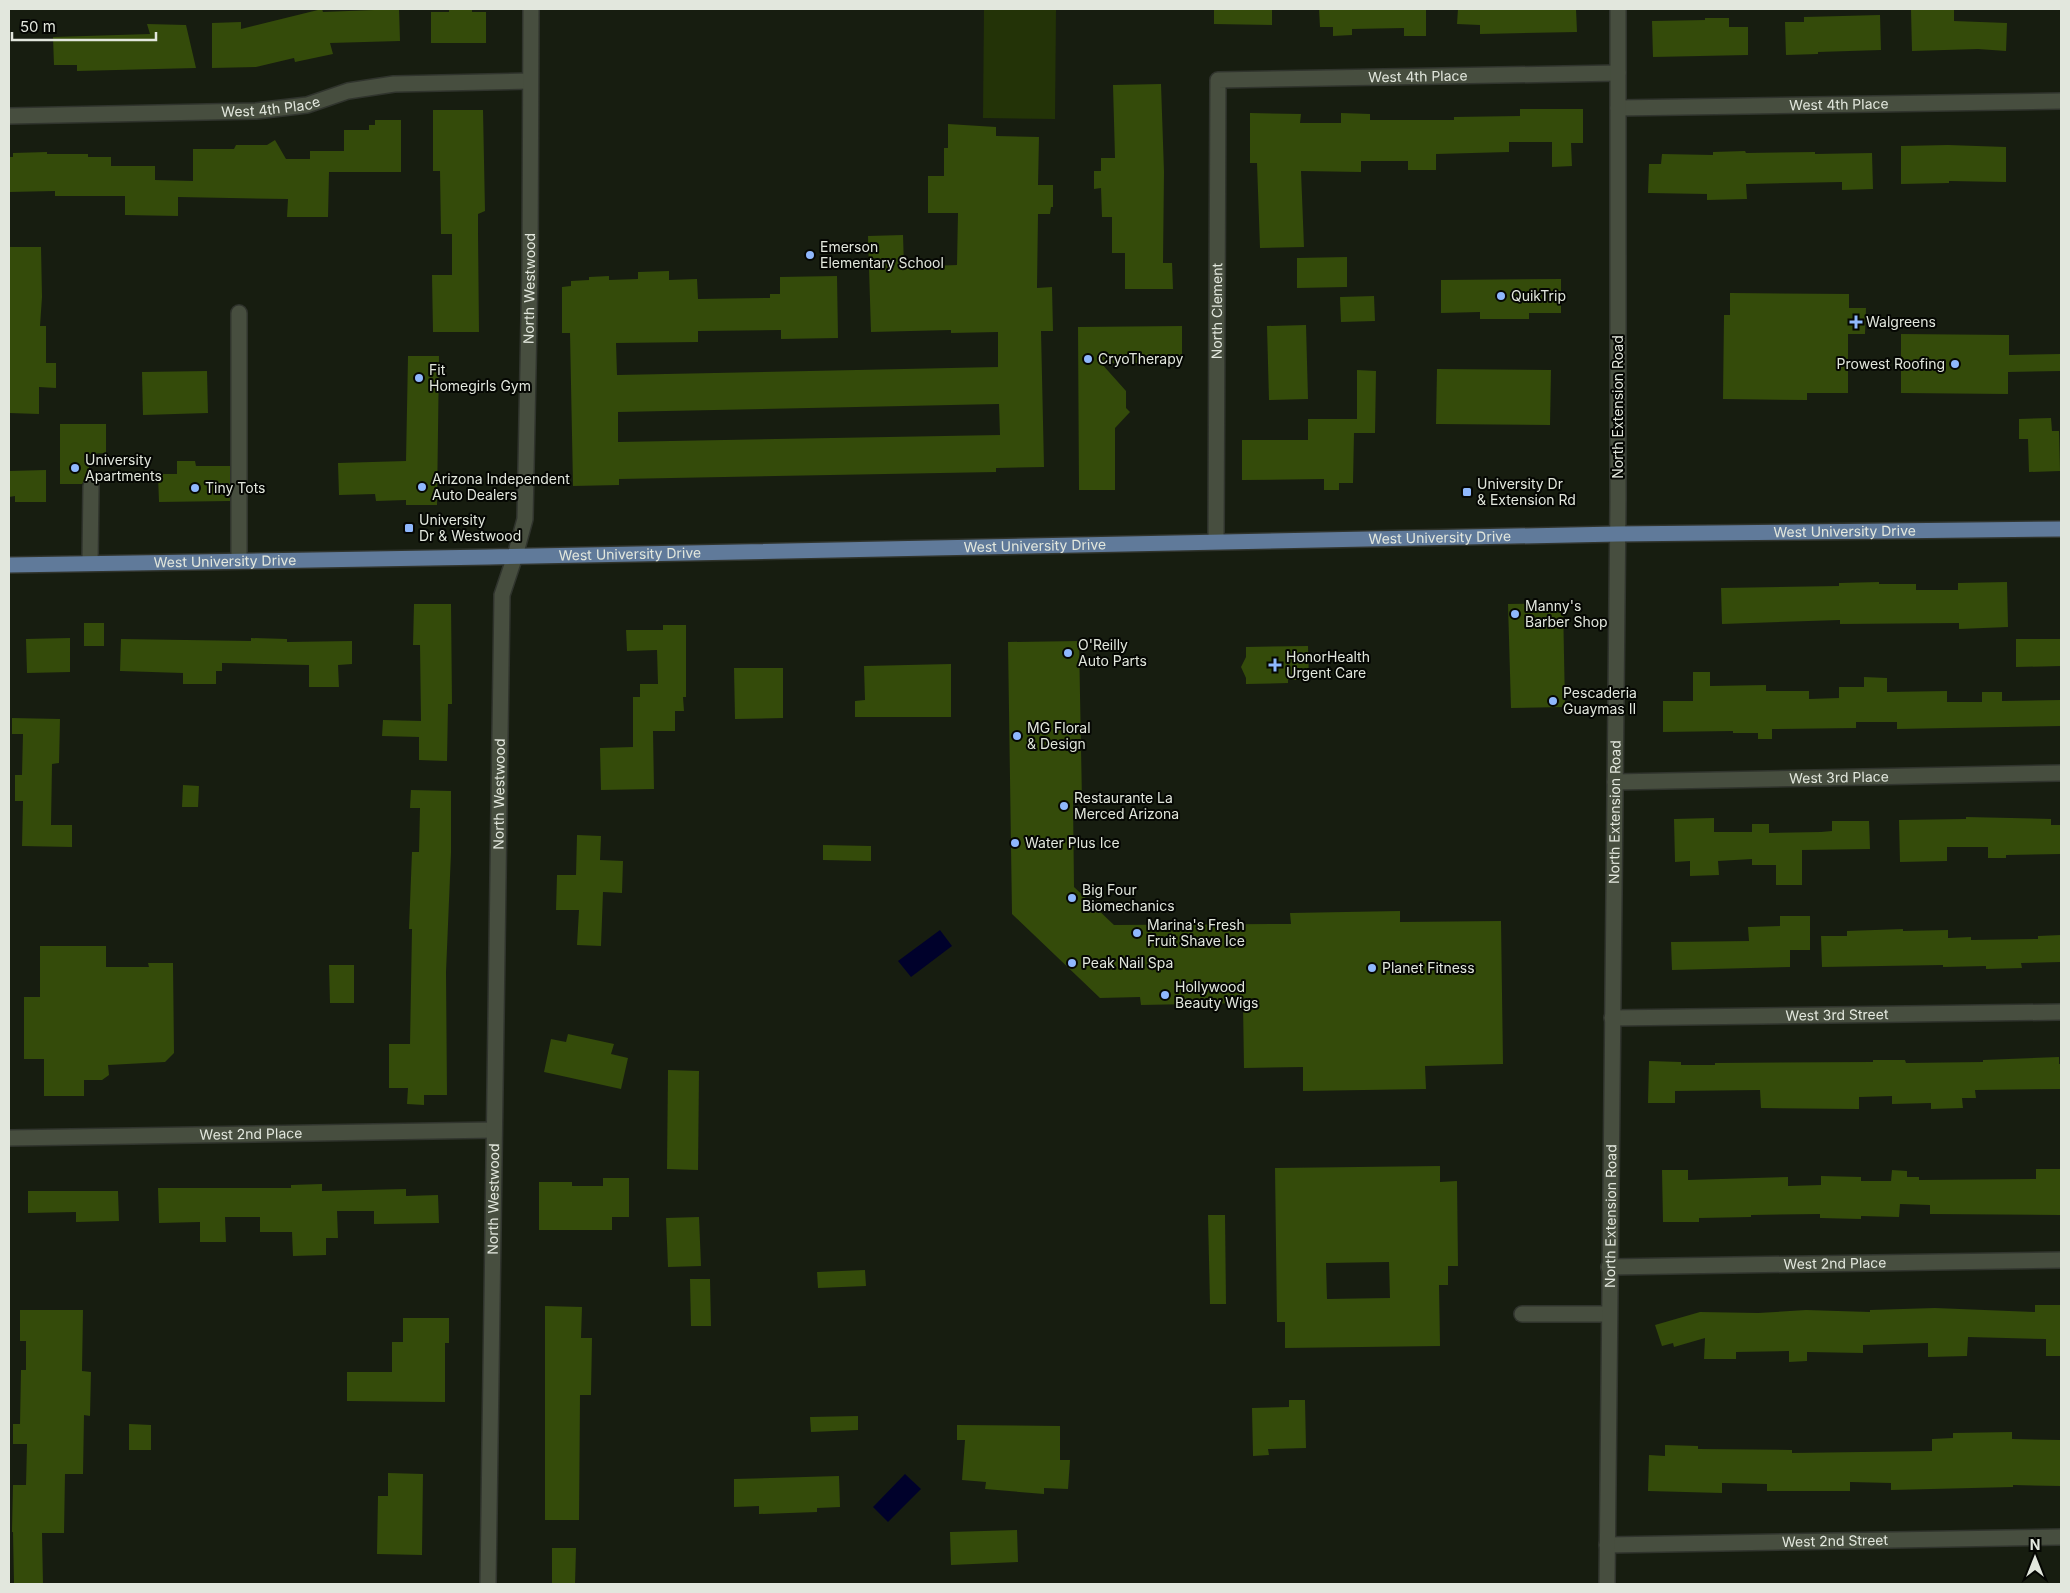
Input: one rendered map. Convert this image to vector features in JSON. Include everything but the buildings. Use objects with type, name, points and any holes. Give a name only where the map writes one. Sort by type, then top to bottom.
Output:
[{"type":"main road","name":"West University Drive","points":[[9,565],[1216,541],[2061,529]]},
{"type":"street","name":"North Westwood","points":[[488,1584],[502,595],[525,519],[530,268],[531,9]]},
{"type":"street","name":"North Extension Road","points":[[1607,1584],[1617,534],[1618,9]]},
{"type":"street","name":"West 4th Place","points":[[1218,80],[1618,73]]},
{"type":"street","name":"North Clement","points":[[1216,541],[1218,80]]},
{"type":"street","name":"West 4th Place","points":[[9,116],[256,112],[307,105],[348,91],[394,84],[530,81]]},
{"type":"street","name":"West 4th Place","points":[[1618,108],[2061,101]]},
{"type":"street","points":[[239,313],[239,561]]},
{"type":"street","points":[[90,563],[91,486]]},
{"type":"street","name":"West 3rd Place","points":[[1615,782],[2061,773]]},
{"type":"street","name":"West 3rd Street","points":[[1612,1018],[2061,1012]]},
{"type":"street","name":"West 2nd Place","points":[[9,1138],[494,1130]]},
{"type":"street","name":"West 2nd Place","points":[[1609,1266],[2061,1260]]},
{"type":"street","points":[[1522,1314],[1609,1314]]},
{"type":"street","name":"West 2nd Street","points":[[1607,1544],[2061,1538]]},
{"type":"green space","points":[[984,9],[1056,9],[1055,119],[983,118]]},
{"type":"water","points":[[940,930],[952,946],[911,977],[898,961]]},
{"type":"water","points":[[905,1474],[921,1489],[888,1522],[873,1507]]},
{"type":"place","name":"Emerson Elementary School","points":[[810,255]]},
{"type":"place","name":"QuikTrip","points":[[1501,296]]},
{"type":"place","name":"Walgreens","points":[[1856,322]]},
{"type":"place","name":"CryoTherapy","points":[[1088,359]]},
{"type":"place","name":"Prowest Roofing","points":[[1955,364]]},
{"type":"place","name":"Fit Homegirls Gym","points":[[419,378]]},
{"type":"place","name":"University Apartments","points":[[75,468]]},
{"type":"place","name":"Arizona Independent Auto Dealers","points":[[422,487]]},
{"type":"place","name":"Tiny Tots","points":[[195,488]]},
{"type":"place","name":"University Dr & Extension Rd","points":[[1467,492]]},
{"type":"place","name":"University Dr & Westwood","points":[[409,528]]},
{"type":"place","name":"Manny's Barber Shop","points":[[1515,614]]},
{"type":"place","name":"O'Reilly Auto Parts","points":[[1068,653]]},
{"type":"place","name":"HonorHealth Urgent Care","points":[[1275,665]]},
{"type":"place","name":"Pescaderia Guaymas II","points":[[1553,701]]},
{"type":"place","name":"MG Floral & Design","points":[[1017,736]]},
{"type":"place","name":"Restaurante La Merced Arizona","points":[[1064,806]]},
{"type":"place","name":"Water Plus Ice","points":[[1015,843]]},
{"type":"place","name":"Big Four Biomechanics","points":[[1072,898]]},
{"type":"place","name":"Marina's Fresh Fruit Shave Ice","points":[[1137,933]]},
{"type":"place","name":"Peak Nail Spa","points":[[1072,963]]},
{"type":"place","name":"Planet Fitness","points":[[1372,968]]},
{"type":"place","name":"Hollywood Beauty Wigs","points":[[1165,995]]}]
